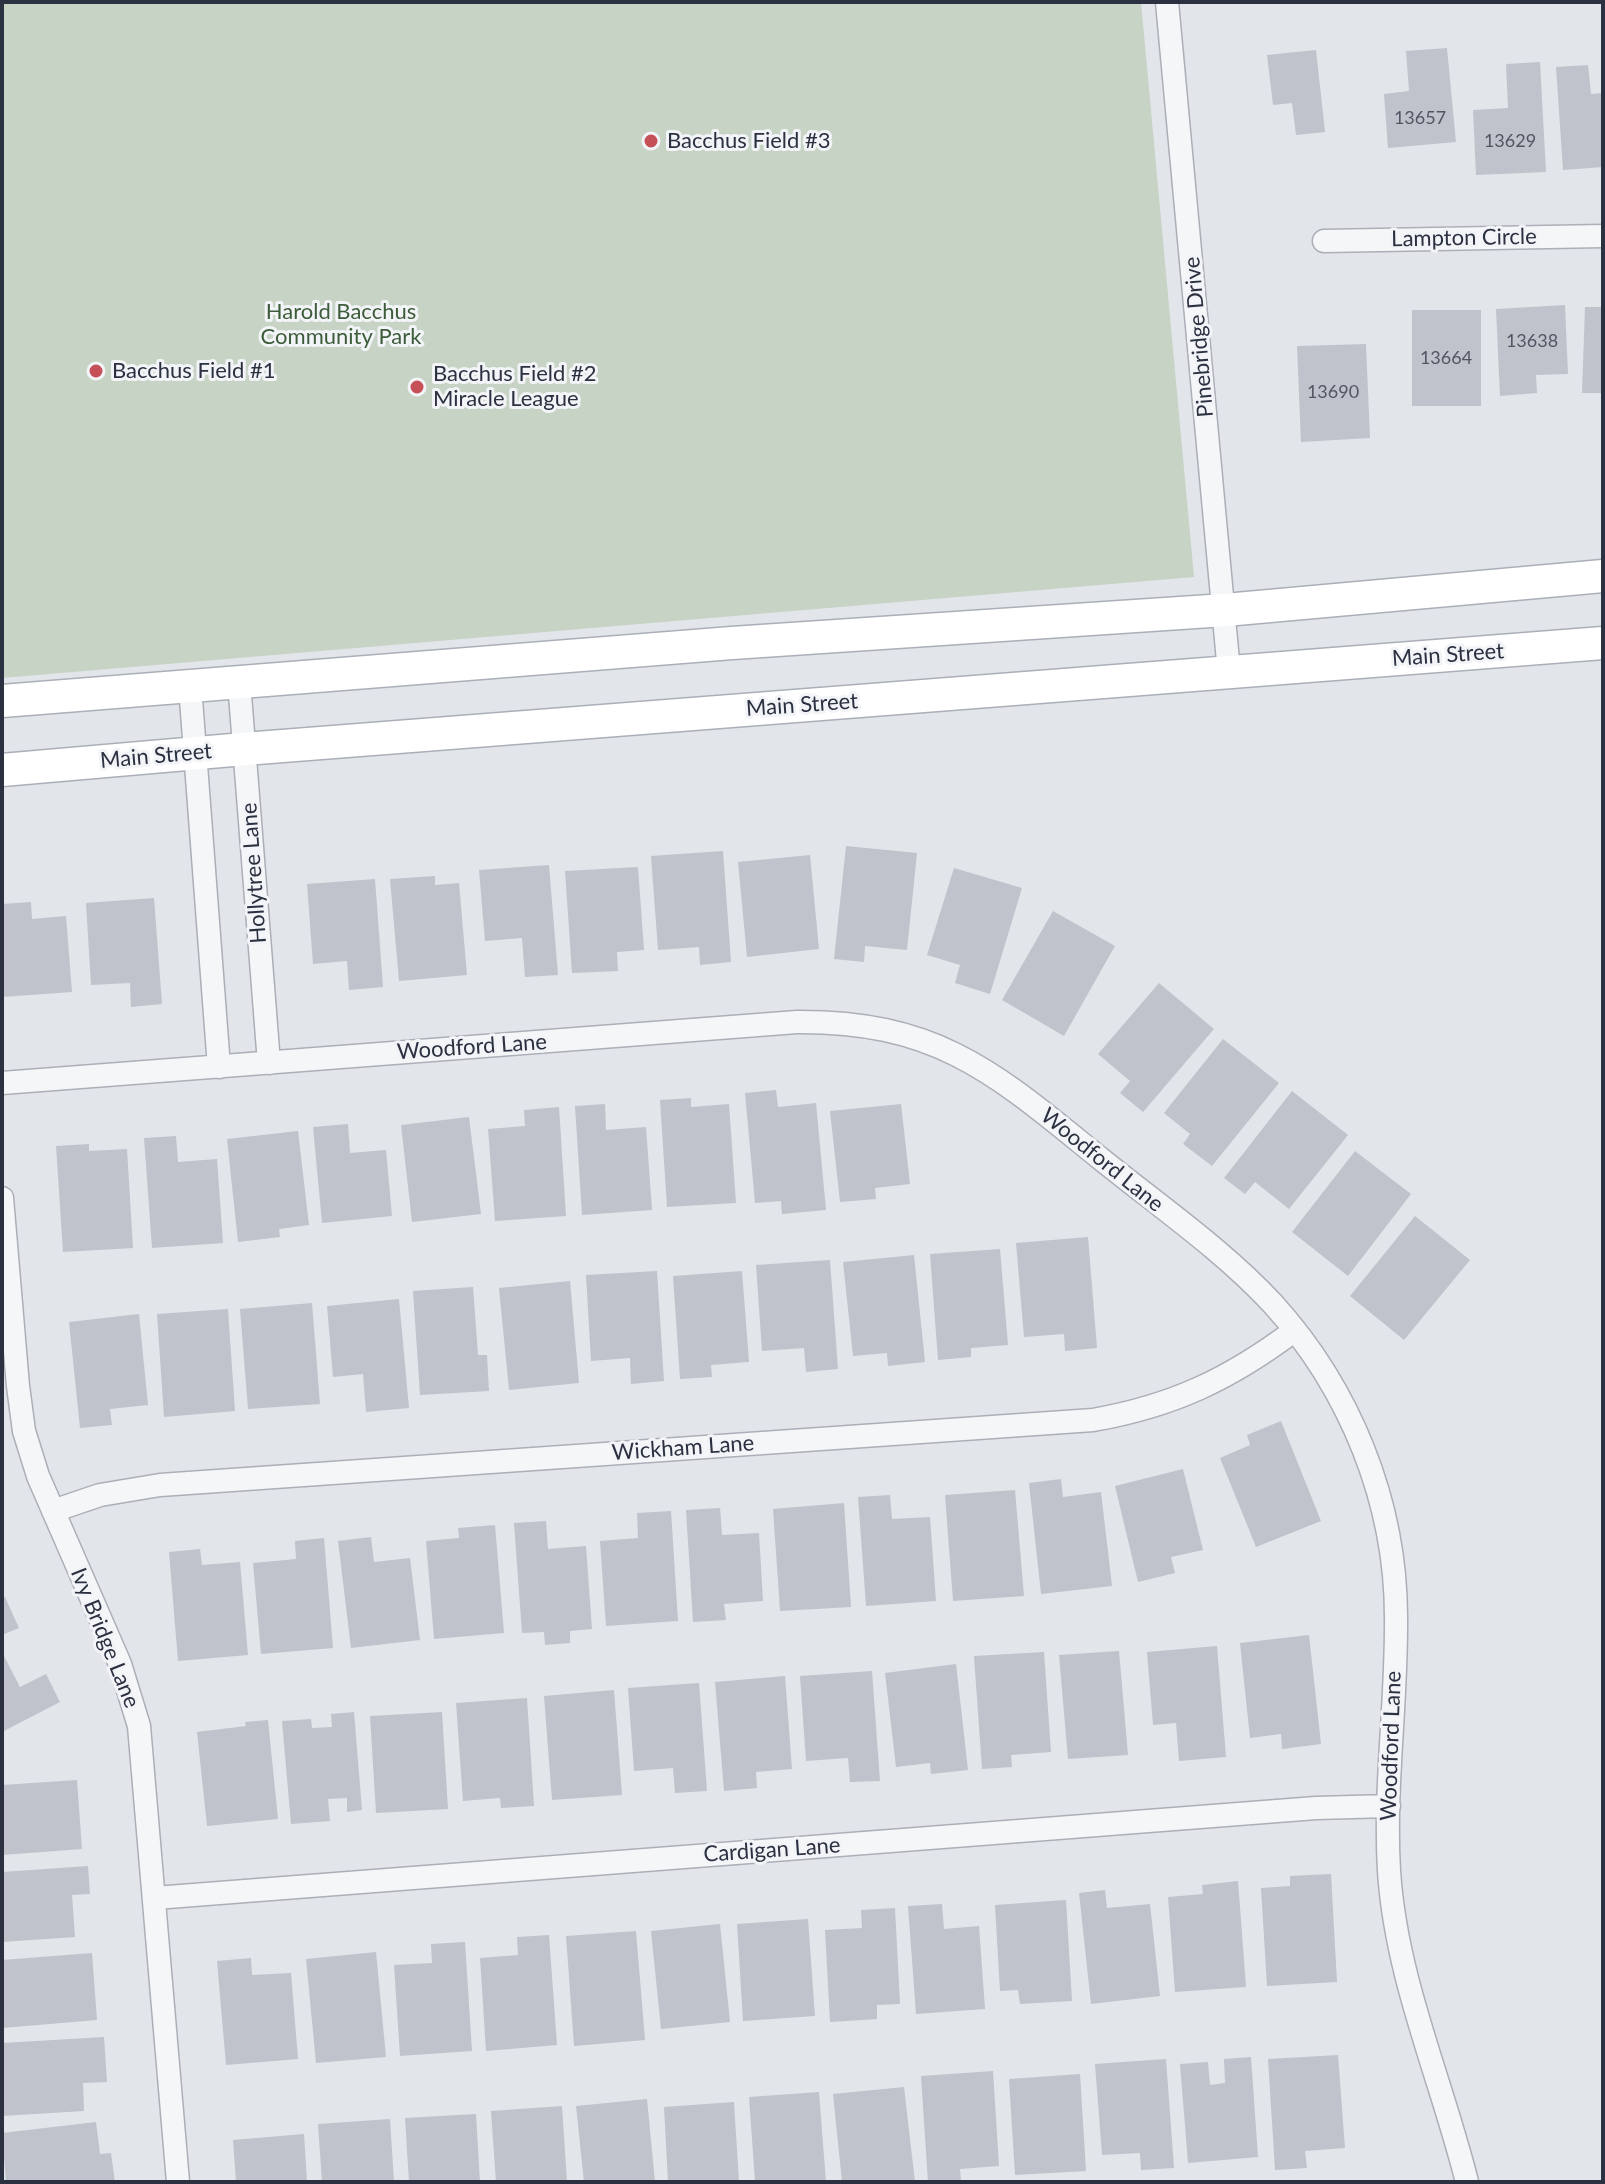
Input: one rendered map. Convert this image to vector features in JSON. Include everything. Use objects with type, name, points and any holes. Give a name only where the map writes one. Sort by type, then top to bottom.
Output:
[{"type":"main road","points":[[2,701],[732,643],[1225,610],[1603,576]]},
{"type":"main road","name":"Main Street","points":[[2,770],[1603,643]]},
{"type":"street","name":"Pinebridge Drive","points":[[1167,2],[1229,672]]},
{"type":"street","name":"Lampton Circle","points":[[1324,241],[1603,236]]},
{"type":"street","name":"Hollytree Lane","points":[[239,682],[269,1063]]},
{"type":"street","points":[[190,686],[219,1067]]},
{"type":"street","name":"Woodford Lane","points":[[2,1083],[797,1022],[844,1023],[899,1033],[935,1044],[969,1059],[1016,1090],[1224,1259],[1272,1303],[1320,1364],[1352,1422],[1369,1463],[1387,1528],[1396,1616],[1389,1870],[1399,1950],[1467,2182]]},
{"type":"street","name":"Ivy Bridge Lane","points":[[2,1198],[4,1250],[20,1405],[32,1458],[120,1664],[135,1708],[143,1753],[178,2182]]},
{"type":"street","name":"Wickham Lane","points":[[53,1511],[100,1495],[160,1485],[1093,1420],[1162,1405],[1190,1394],[1235,1372],[1295,1330]]},
{"type":"street","name":"Cardigan Lane","points":[[155,1898],[1316,1808],[1389,1806]]},
{"type":"green space","name":"Harold Bacchus Community Park","points":[[2,2],[1141,2],[1194,577],[2,678]]},
{"type":"building","points":[[1447,48],[1456,142],[1388,148],[1384,94],[1409,91],[1406,51]]},
{"type":"building","points":[[1316,50],[1325,132],[1296,135],[1292,103],[1273,105],[1267,55]]},
{"type":"building","points":[[1540,62],[1546,172],[1476,175],[1473,110],[1508,108],[1506,64]]},
{"type":"building","points":[[1588,65],[1591,94],[1603,93],[1603,167],[1563,170],[1556,67]]},
{"type":"building","points":[[1565,305],[1568,374],[1536,375],[1537,393],[1500,396],[1496,309]]},
{"type":"building","points":[[1585,307],[1603,307],[1603,393],[1582,393]]},
{"type":"building","points":[[1412,310],[1481,310],[1481,406],[1412,406]]},
{"type":"building","points":[[1366,344],[1370,438],[1301,442],[1297,346]]},
{"type":"building","points":[[846,846],[917,853],[907,950],[865,946],[864,962],[834,959]]},
{"type":"building","points":[[723,851],[731,962],[700,965],[699,947],[658,950],[651,856]]},
{"type":"building","points":[[810,855],[819,949],[747,957],[738,862]]},
{"type":"building","points":[[549,865],[558,975],[525,977],[522,938],[485,941],[479,870]]},
{"type":"building","points":[[638,867],[644,950],[617,952],[618,971],[572,973],[565,871]]},
{"type":"building","points":[[954,868],[1022,888],[990,994],[955,983],[960,965],[927,955]]},
{"type":"building","points":[[435,876],[435,885],[459,883],[467,975],[399,981],[390,879]]},
{"type":"building","points":[[375,879],[383,987],[349,990],[347,961],[313,964],[307,884]]},
{"type":"building","points":[[154,898],[162,1004],[131,1007],[130,983],[91,985],[86,903]]},
{"type":"building","points":[[31,902],[32,919],[66,916],[72,992],[2,997],[2,904]]},
{"type":"building","points":[[1053,911],[1115,946],[1064,1036],[1002,1000]]},
{"type":"building","points":[[1159,983],[1214,1029],[1143,1112],[1120,1093],[1130,1081],[1098,1054]]},
{"type":"building","points":[[1223,1039],[1279,1083],[1212,1166],[1183,1144],[1190,1134],[1164,1113]]},
{"type":"building","points":[[776,1090],[778,1107],[816,1103],[826,1210],[782,1214],[781,1201],[755,1203],[745,1093]]},
{"type":"building","points":[[1292,1091],[1348,1135],[1289,1209],[1255,1182],[1245,1194],[1224,1178]]},
{"type":"building","points":[[691,1098],[691,1107],[729,1104],[736,1203],[667,1207],[660,1100]]},
{"type":"building","points":[[605,1104],[606,1130],[646,1127],[652,1210],[582,1215],[575,1106]]},
{"type":"building","points":[[901,1104],[910,1184],[875,1188],[876,1199],[840,1202],[830,1111]]},
{"type":"building","points":[[559,1107],[566,1216],[495,1221],[488,1129],[525,1126],[524,1110]]},
{"type":"building","points":[[469,1117],[481,1214],[412,1222],[401,1125]]},
{"type":"building","points":[[348,1124],[350,1153],[386,1150],[392,1216],[322,1223],[313,1127]]},
{"type":"building","points":[[298,1131],[309,1225],[279,1229],[280,1237],[238,1242],[227,1139]]},
{"type":"building","points":[[176,1136],[178,1162],[217,1159],[223,1243],[152,1248],[144,1138]]},
{"type":"building","points":[[89,1144],[89,1151],[127,1149],[133,1248],[63,1252],[56,1146]]},
{"type":"building","points":[[1355,1151],[1411,1194],[1348,1276],[1292,1232]]},
{"type":"building","points":[[1415,1216],[1470,1260],[1404,1340],[1350,1296]]},
{"type":"building","points":[[1088,1237],[1097,1348],[1065,1351],[1064,1334],[1024,1337],[1016,1243]]},
{"type":"building","points":[[1000,1249],[1008,1345],[971,1348],[971,1357],[938,1360],[930,1254]]},
{"type":"building","points":[[914,1255],[925,1362],[888,1366],[887,1353],[853,1356],[843,1262]]},
{"type":"building","points":[[830,1260],[838,1369],[806,1372],[804,1348],[762,1351],[756,1265]]},
{"type":"building","points":[[657,1271],[664,1381],[631,1384],[630,1358],[591,1361],[586,1275]]},
{"type":"building","points":[[742,1271],[749,1362],[711,1365],[712,1377],[680,1379],[673,1276]]},
{"type":"building","points":[[570,1281],[579,1383],[509,1390],[499,1288]]},
{"type":"building","points":[[473,1287],[478,1355],[487,1355],[489,1391],[420,1395],[413,1291]]},
{"type":"building","points":[[399,1299],[409,1408],[366,1412],[363,1374],[333,1377],[327,1306]]},
{"type":"building","points":[[312,1303],[320,1404],[248,1409],[240,1309]]},
{"type":"building","points":[[228,1309],[235,1411],[164,1417],[157,1314]]},
{"type":"building","points":[[139,1314],[148,1405],[110,1409],[112,1425],[80,1428],[69,1322]]},
{"type":"building","points":[[1281,1421],[1321,1521],[1256,1547],[1220,1458],[1250,1445],[1247,1435]]},
{"type":"building","points":[[1183,1469],[1203,1550],[1171,1557],[1175,1573],[1138,1582],[1115,1486]]},
{"type":"building","points":[[1061,1479],[1063,1497],[1101,1492],[1112,1586],[1041,1594],[1029,1483]]},
{"type":"building","points":[[1015,1490],[1024,1596],[953,1601],[945,1495]]},
{"type":"building","points":[[890,1495],[892,1519],[930,1517],[936,1601],[866,1606],[858,1497]]},
{"type":"building","points":[[844,1503],[851,1607],[780,1611],[773,1509]]},
{"type":"building","points":[[720,1508],[722,1535],[759,1533],[763,1601],[724,1604],[726,1620],[693,1622],[686,1510]]},
{"type":"building","points":[[671,1511],[678,1621],[606,1626],[600,1541],[638,1538],[637,1513]]},
{"type":"building","points":[[546,1521],[548,1549],[586,1546],[592,1629],[570,1631],[570,1643],[545,1645],[544,1632],[522,1633],[514,1523]]},
{"type":"building","points":[[495,1525],[504,1633],[434,1639],[426,1541],[459,1538],[458,1528]]},
{"type":"building","points":[[371,1537],[374,1562],[410,1558],[420,1640],[351,1648],[338,1541]]},
{"type":"building","points":[[324,1538],[333,1648],[261,1654],[253,1563],[296,1559],[295,1541]]},
{"type":"building","points":[[200,1549],[202,1565],[240,1562],[248,1655],[178,1661],[169,1552]]},
{"type":"building","points":[[5,1597],[19,1628],[2,1635],[2,1598]]},
{"type":"building","points":[[1309,1635],[1321,1744],[1282,1749],[1281,1734],[1250,1738],[1240,1643]]},
{"type":"building","points":[[1217,1646],[1226,1757],[1179,1761],[1176,1723],[1153,1725],[1147,1652]]},
{"type":"building","points":[[1119,1651],[1128,1755],[1068,1759],[1059,1655]]},
{"type":"building","points":[[2,1652],[20,1687],[46,1674],[60,1702],[2,1732]]},
{"type":"building","points":[[1044,1652],[1051,1752],[1011,1755],[1012,1767],[982,1769],[974,1656]]},
{"type":"building","points":[[956,1664],[968,1770],[931,1774],[930,1763],[896,1767],[885,1673]]},
{"type":"building","points":[[872,1671],[880,1781],[850,1782],[848,1758],[806,1761],[800,1676]]},
{"type":"building","points":[[785,1676],[792,1769],[756,1772],[757,1788],[724,1791],[715,1682]]},
{"type":"building","points":[[699,1683],[707,1791],[675,1793],[673,1768],[634,1771],[628,1688]]},
{"type":"building","points":[[614,1690],[622,1795],[552,1800],[544,1696]]},
{"type":"building","points":[[527,1698],[534,1806],[501,1808],[500,1798],[463,1801],[456,1703]]},
{"type":"building","points":[[354,1712],[362,1810],[347,1812],[347,1798],[328,1799],[330,1821],[291,1824],[282,1721],[311,1719],[312,1728],[332,1727],[331,1714]]},
{"type":"building","points":[[442,1712],[448,1809],[376,1813],[370,1716]]},
{"type":"building","points":[[268,1720],[278,1819],[207,1826],[197,1732]]},
{"type":"building","points":[[77,1780],[82,1849],[2,1855],[2,1785]]},
{"type":"building","points":[[88,1866],[90,1894],[72,1895],[75,1937],[2,1942],[2,1872]]},
{"type":"building","points":[[1331,1874],[1337,1982],[1267,1986],[1261,1888],[1290,1886],[1290,1876]]},
{"type":"building","points":[[1238,1881],[1246,1987],[1175,1992],[1168,1897],[1203,1894],[1202,1885]]},
{"type":"building","points":[[1105,1890],[1107,1908],[1150,1904],[1160,1996],[1091,2004],[1079,1893]]},
{"type":"building","points":[[1066,1900],[1072,2001],[1020,2004],[1018,1990],[1000,1991],[995,1905]]},
{"type":"building","points":[[942,1904],[944,1929],[979,1926],[985,2009],[916,2014],[908,1906]]},
{"type":"building","points":[[895,1908],[900,2004],[877,2005],[877,2019],[830,2022],[825,1930],[862,1928],[861,1910]]},
{"type":"building","points":[[808,1919],[815,2016],[743,2021],[737,1924]]},
{"type":"building","points":[[720,1924],[730,2022],[661,2029],[651,1931]]},
{"type":"building","points":[[636,1931],[645,2040],[574,2046],[566,1936]]},
{"type":"building","points":[[549,1935],[557,2045],[486,2051],[480,1958],[518,1955],[517,1937]]},
{"type":"building","points":[[465,1942],[472,2051],[400,2056],[394,1965],[432,1963],[431,1944]]},
{"type":"building","points":[[376,1952],[386,2057],[316,2063],[306,1959]]},
{"type":"building","points":[[92,1953],[97,2020],[2,2028],[2,1960]]},
{"type":"building","points":[[251,1958],[252,1975],[291,1973],[298,2059],[226,2065],[217,1961]]},
{"type":"building","points":[[104,2037],[107,2082],[83,2083],[84,2111],[2,2116],[2,2043]]},
{"type":"building","points":[[1338,2055],[1345,2148],[1305,2151],[1307,2168],[1275,2170],[1268,2059]]},
{"type":"building","points":[[1251,2057],[1258,2157],[1188,2163],[1180,2064],[1208,2062],[1210,2085],[1225,2083],[1224,2059]]},
{"type":"building","points":[[1166,2059],[1174,2168],[1141,2170],[1140,2153],[1102,2155],[1095,2064]]},
{"type":"building","points":[[993,2071],[999,2166],[960,2169],[961,2182],[928,2182],[921,2076]]},
{"type":"building","points":[[1080,2074],[1086,2171],[1015,2175],[1009,2079]]},
{"type":"building","points":[[904,2087],[915,2182],[842,2182],[833,2094]]},
{"type":"building","points":[[819,2092],[826,2182],[755,2182],[749,2097]]},
{"type":"building","points":[[647,2099],[655,2182],[584,2182],[576,2106]]},
{"type":"building","points":[[734,2102],[739,2182],[668,2182],[664,2107]]},
{"type":"building","points":[[562,2106],[567,2182],[496,2182],[491,2111]]},
{"type":"building","points":[[476,2114],[480,2182],[409,2182],[405,2118]]},
{"type":"building","points":[[390,2119],[394,2182],[322,2182],[318,2124]]},
{"type":"building","points":[[96,2122],[100,2154],[111,2153],[115,2182],[6,2182],[2,2133]]},
{"type":"building","points":[[304,2134],[307,2182],[236,2182],[233,2140]]},
{"type":"place","name":"Bacchus Field #3","points":[[651,141]]},
{"type":"place","name":"Bacchus Field #1","points":[[96,371]]},
{"type":"place","name":"Bacchus Field #2 Miracle League","points":[[417,387]]}]
